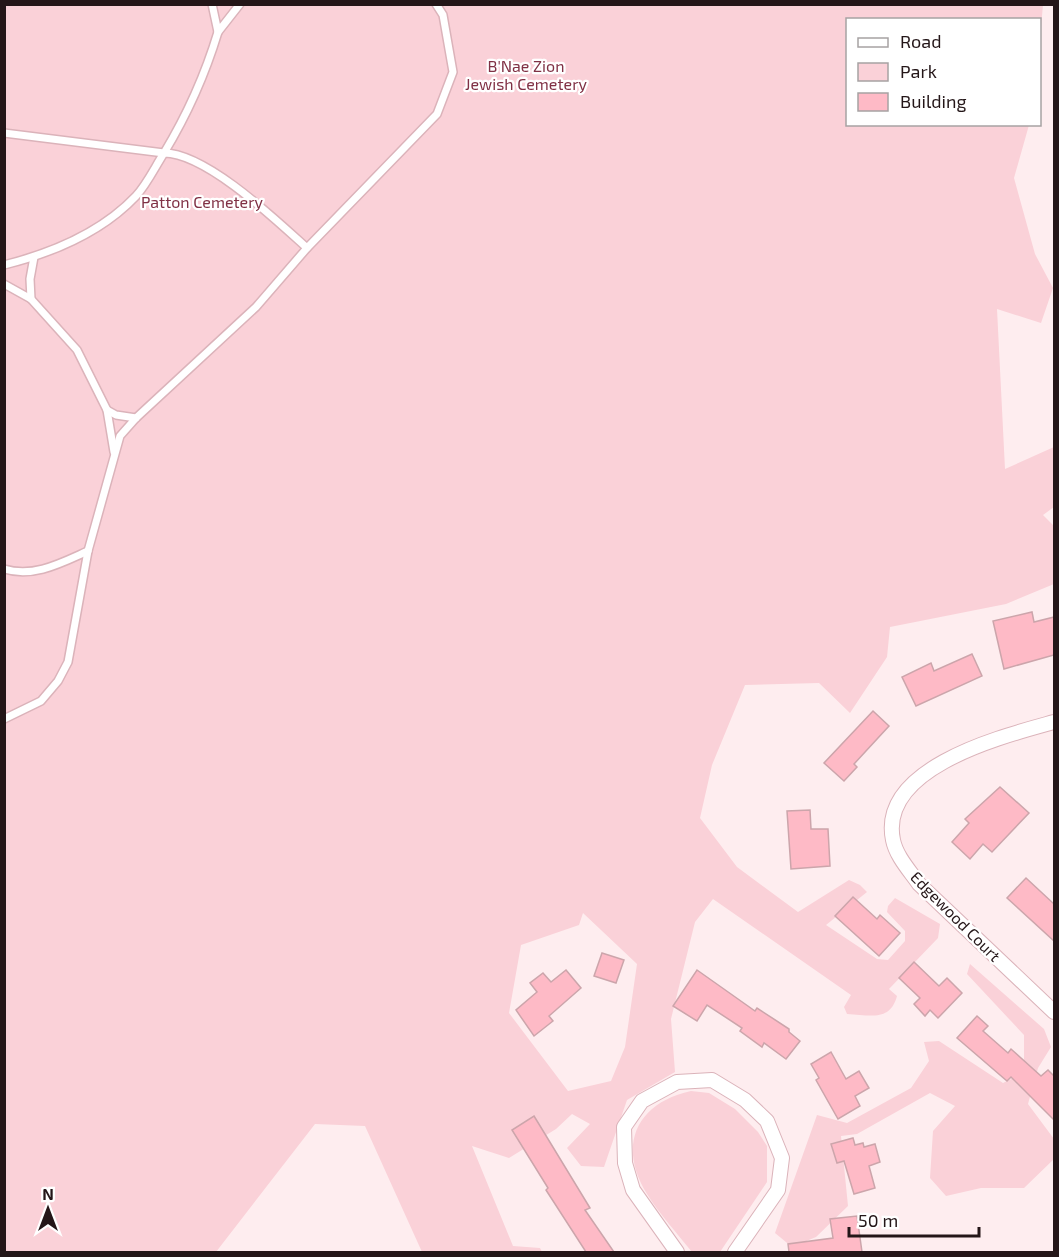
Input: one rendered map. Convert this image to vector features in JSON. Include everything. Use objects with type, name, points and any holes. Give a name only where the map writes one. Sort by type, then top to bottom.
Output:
[{"type":"street","name":"Edgewood Court","points":[[1054,722],[1002,736],[934,766],[908,788],[894,815],[893,840],[904,864],[919,884],[1054,1011]]},
{"type":"street","points":[[677,1252],[633,1190],[625,1163],[624,1127],[642,1101],[677,1083],[712,1080],[745,1100],[767,1121],[782,1158],[778,1190],[735,1252]]},
{"type":"lane","points":[[212,4],[218,32]]},
{"type":"lane","points":[[4,265],[34,257],[90,233],[136,196],[181,125],[208,65],[218,32],[240,4]]},
{"type":"lane","points":[[4,719],[41,700],[58,681],[68,662],[75,634],[88,551],[120,436],[136,418],[256,307],[307,248],[437,114],[453,72],[443,15],[436,4]]},
{"type":"lane","points":[[4,133],[178,153],[245,193],[307,248]]},
{"type":"lane","points":[[31,299],[30,279],[34,257]]},
{"type":"lane","points":[[4,284],[31,299],[77,351],[107,410],[115,456]]},
{"type":"lane","points":[[107,410],[116,415],[136,418]]},
{"type":"lane","points":[[4,569],[16,573],[46,569],[88,551]]},
{"type":"green space","points":[[5,5],[1043,5],[1041,26],[1041,18],[846,18],[846,126],[1029,126],[1014,178],[1035,254],[1053,288],[1041,323],[997,309],[1005,469],[1054,447],[1054,507],[1043,515],[1054,526],[1054,584],[1006,604],[890,627],[887,657],[850,713],[819,683],[745,685],[712,765],[700,818],[737,867],[798,912],[849,880],[860,885],[867,892],[826,925],[877,959],[888,960],[905,941],[905,931],[887,912],[888,906],[895,898],[940,924],[938,938],[889,989],[897,996],[889,1010],[871,1016],[847,1014],[844,1007],[851,995],[713,899],[695,922],[671,1019],[675,1072],[627,1100],[604,1167],[581,1166],[567,1148],[590,1124],[572,1114],[556,1129],[509,1158],[472,1146],[513,1246],[540,1248],[542,1252],[422,1252],[365,1126],[315,1124],[216,1252],[5,1252]],"holes":[[[583,913],[637,964],[625,1047],[611,1081],[568,1091],[509,1013],[521,945],[579,925]]]},
{"type":"green space","points":[[970,964],[1044,1029],[1051,1047],[1038,1068],[1028,1104],[1054,1139],[1054,1159],[1024,1188],[981,1188],[946,1196],[930,1178],[933,1131],[955,1106],[930,1093],[857,1134],[841,1136],[848,1206],[816,1237],[792,1247],[775,1233],[817,1115],[847,1123],[911,1088],[929,1061],[924,1042],[939,1041],[1003,1083],[1024,1073],[1024,1035],[967,974]]},
{"type":"green space","points":[[691,1091],[709,1093],[735,1109],[758,1132],[767,1146],[767,1182],[720,1252],[692,1252],[647,1194],[633,1159],[633,1143],[637,1129],[645,1116],[657,1105]]},
{"type":"building","points":[[1032,612],[1034,622],[1054,617],[1054,655],[1004,669],[993,621]]},
{"type":"building","points":[[972,654],[982,676],[916,706],[902,677],[931,663],[934,671]]},
{"type":"building","points":[[873,711],[889,726],[854,764],[857,767],[844,781],[824,763]]},
{"type":"building","points":[[1000,787],[1029,813],[992,852],[983,844],[970,859],[952,842],[969,823],[965,819]]},
{"type":"building","points":[[810,810],[811,829],[828,829],[830,866],[791,869],[787,811]]},
{"type":"building","points":[[1026,878],[1054,904],[1054,941],[1007,898]]},
{"type":"building","points":[[853,897],[877,919],[880,915],[900,933],[879,956],[835,916]]},
{"type":"building","points":[[602,953],[624,960],[616,983],[594,976]]},
{"type":"building","points":[[914,962],[939,986],[947,978],[962,993],[938,1018],[930,1010],[925,1016],[914,1004],[920,998],[899,978]]},
{"type":"building","points":[[566,970],[581,988],[549,1016],[553,1021],[534,1036],[516,1010],[537,992],[530,983],[543,973],[551,982]]},
{"type":"building","points":[[697,970],[755,1011],[757,1008],[789,1029],[789,1032],[800,1041],[786,1059],[764,1043],[762,1047],[740,1031],[742,1028],[707,1005],[697,1021],[673,1006]]},
{"type":"building","points":[[977,1016],[988,1026],[983,1031],[1008,1053],[1011,1049],[1041,1076],[1048,1070],[1054,1076],[1054,1120],[1011,1077],[1007,1081],[957,1038]]},
{"type":"building","points":[[831,1052],[846,1079],[859,1071],[869,1088],[855,1096],[860,1106],[838,1119],[816,1080],[819,1078],[811,1064]]},
{"type":"building","points":[[534,1116],[590,1208],[585,1210],[614,1252],[586,1252],[546,1190],[548,1188],[512,1130]]},
{"type":"building","points":[[853,1138],[855,1145],[863,1143],[864,1147],[875,1144],[880,1162],[869,1166],[875,1188],[854,1194],[844,1161],[837,1163],[831,1144]]},
{"type":"building","points":[[857,1216],[862,1252],[789,1252],[788,1244],[833,1238],[830,1219]]},
{"type":"park label","name":"B'Nae Zion Jewish Cemetery","points":[[526,74]]},
{"type":"park label","name":"Patton Cemetery","points":[[202,201]]}]
